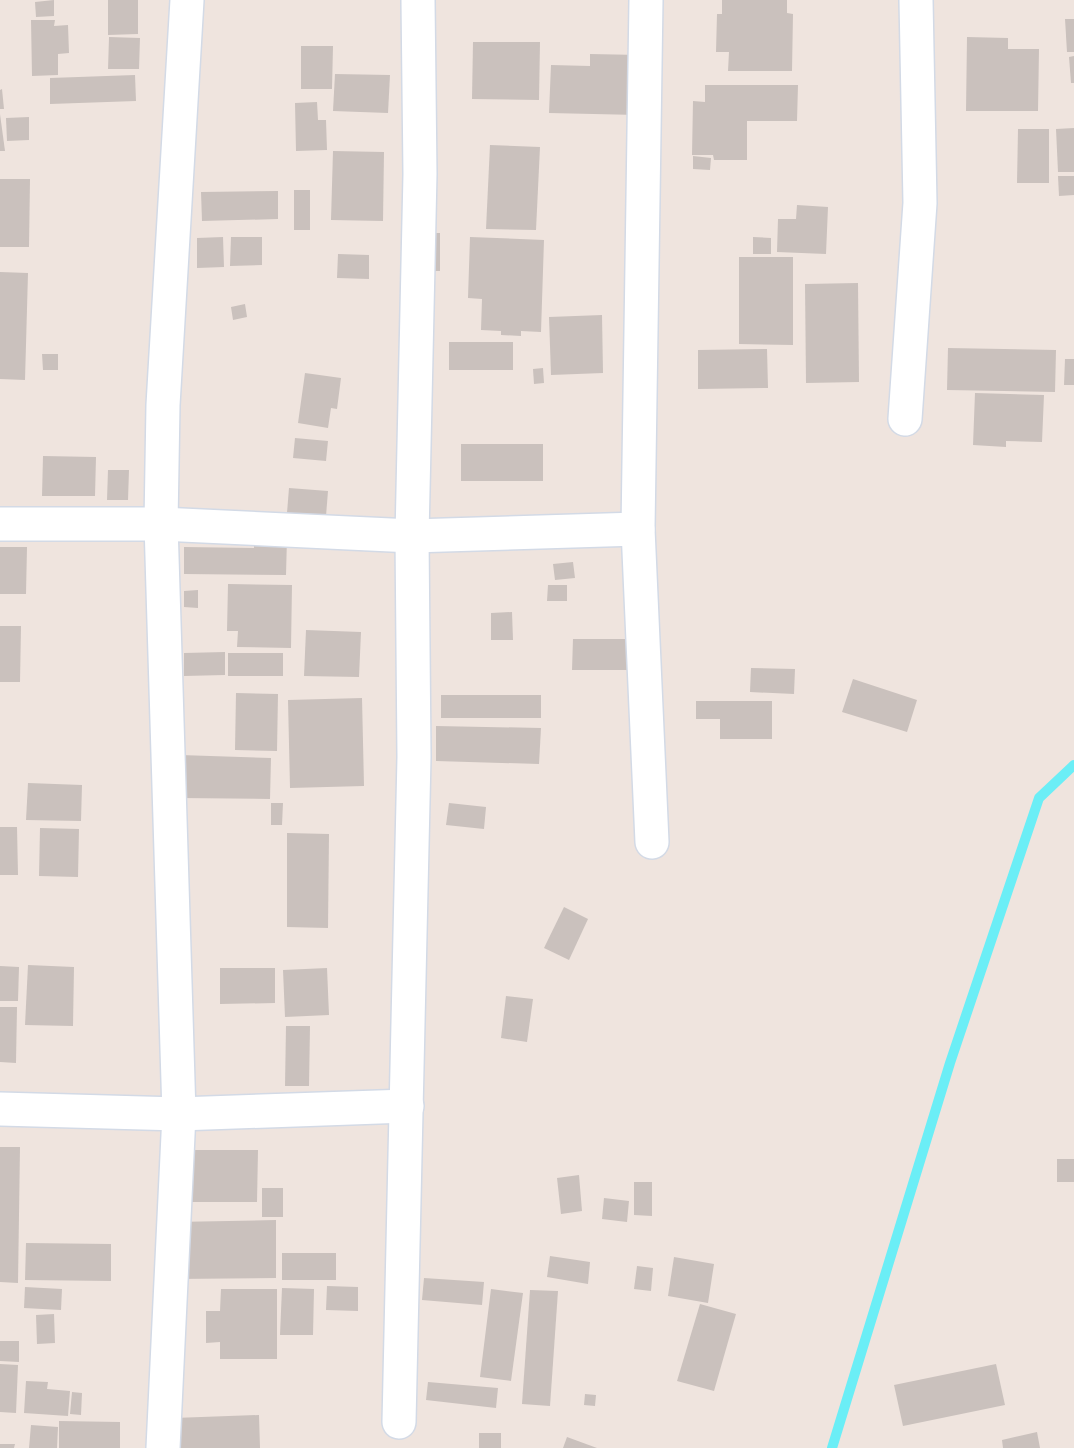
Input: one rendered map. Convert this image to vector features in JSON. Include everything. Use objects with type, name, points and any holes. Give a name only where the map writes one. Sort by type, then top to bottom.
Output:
[{"type":"street","points":[[163,1448],[179,1114],[161,524],[163,405],[187,0]]},
{"type":"street","points":[[399,1422],[414,757],[412,536],[420,174],[418,0]]},
{"type":"street","points":[[646,0],[638,529],[652,842]]},
{"type":"street","points":[[905,418],[920,203],[916,0]]},
{"type":"street","points":[[0,524],[161,524],[412,536],[638,529]]},
{"type":"street","points":[[0,1109],[179,1114],[406,1106]]},
{"type":"building","points":[[54,0],[54,16],[36,17],[35,2]]},
{"type":"building","points":[[108,0],[138,0],[138,34],[108,35]]},
{"type":"building","points":[[722,0],[787,0],[787,13],[793,14],[792,71],[728,71],[729,52],[716,52],[717,14],[722,14]]},
{"type":"building","points":[[1065,19],[1074,19],[1074,52],[1067,52]]},
{"type":"building","points":[[31,20],[55,20],[54,26],[68,25],[69,53],[58,54],[58,75],[32,76]]},
{"type":"building","points":[[109,37],[140,38],[139,69],[108,69]]},
{"type":"building","points":[[967,37],[1008,38],[1008,49],[1039,49],[1038,111],[966,111]]},
{"type":"building","points":[[473,42],[540,42],[539,100],[472,99]]},
{"type":"building","points":[[301,46],[333,46],[332,89],[301,89]]},
{"type":"building","points":[[590,54],[640,55],[638,115],[549,113],[551,65],[590,66]]},
{"type":"building","points":[[1074,56],[1074,83],[1071,83],[1069,57]]},
{"type":"building","points":[[335,74],[390,75],[388,113],[333,111]]},
{"type":"building","points":[[135,75],[136,101],[50,104],[50,78]]},
{"type":"building","points":[[705,85],[798,85],[797,121],[747,121],[747,160],[714,160],[713,155],[692,155],[693,101],[705,102]]},
{"type":"building","points":[[2,89],[4,109],[0,109],[0,90]]},
{"type":"building","points":[[317,102],[318,120],[326,120],[327,150],[296,151],[295,103]]},
{"type":"building","points":[[0,114],[5,151],[0,151]]},
{"type":"building","points":[[29,117],[29,140],[7,141],[6,118]]},
{"type":"building","points":[[1074,128],[1074,172],[1058,172],[1056,129]]},
{"type":"building","points":[[1018,129],[1049,129],[1049,183],[1017,183]]},
{"type":"building","points":[[490,145],[540,147],[536,230],[486,229]]},
{"type":"building","points":[[333,151],[384,152],[383,221],[331,220]]},
{"type":"building","points":[[693,156],[711,158],[710,170],[693,169]]},
{"type":"building","points":[[1058,176],[1074,176],[1074,195],[1059,196]]},
{"type":"building","points":[[0,179],[30,179],[29,247],[0,247]]},
{"type":"building","points":[[294,190],[310,190],[310,230],[294,230]]},
{"type":"building","points":[[278,191],[278,219],[202,221],[201,192]]},
{"type":"building","points":[[797,205],[828,207],[826,254],[777,252],[778,219],[796,219]]},
{"type":"building","points":[[424,233],[440,233],[440,271],[423,271]]},
{"type":"building","points":[[223,237],[224,267],[197,268],[197,238]]},
{"type":"building","points":[[231,237],[262,237],[262,265],[230,266]]},
{"type":"building","points":[[470,237],[544,240],[541,332],[521,331],[521,336],[501,335],[501,331],[481,330],[482,299],[468,298]]},
{"type":"building","points":[[753,237],[771,238],[771,254],[753,254]]},
{"type":"building","points":[[338,254],[369,255],[369,279],[337,278]]},
{"type":"building","points":[[739,257],[793,257],[793,345],[739,344]]},
{"type":"building","points":[[0,272],[28,273],[25,380],[0,379]]},
{"type":"building","points":[[858,283],[859,382],[806,383],[805,284]]},
{"type":"building","points":[[245,304],[247,317],[233,320],[231,307]]},
{"type":"building","points":[[602,315],[603,373],[551,375],[549,317]]},
{"type":"building","points":[[449,342],[513,342],[513,370],[449,370]]},
{"type":"building","points":[[948,348],[1056,350],[1055,392],[947,390]]},
{"type":"building","points":[[767,349],[768,388],[698,389],[698,350]]},
{"type":"building","points":[[42,354],[58,354],[58,370],[43,370]]},
{"type":"building","points":[[1065,359],[1074,359],[1074,385],[1064,385]]},
{"type":"building","points":[[543,368],[544,383],[534,384],[533,369]]},
{"type":"building","points":[[305,373],[341,378],[337,409],[331,408],[328,428],[298,423]]},
{"type":"building","points":[[975,393],[1044,395],[1042,442],[1006,441],[1006,447],[973,445]]},
{"type":"building","points":[[295,438],[328,441],[326,461],[293,458]]},
{"type":"building","points":[[461,444],[543,444],[543,481],[461,481]]},
{"type":"building","points":[[43,456],[96,457],[95,496],[42,496]]},
{"type":"building","points":[[108,470],[129,470],[128,500],[107,500]]},
{"type":"building","points":[[289,488],[328,491],[326,516],[287,513]]},
{"type":"building","points":[[254,538],[287,538],[286,575],[184,574],[184,547],[254,548]]},
{"type":"building","points":[[0,547],[27,547],[26,594],[0,594]]},
{"type":"building","points":[[573,562],[575,578],[555,580],[553,564]]},
{"type":"building","points":[[228,584],[292,585],[291,648],[237,647],[238,631],[227,631]]},
{"type":"building","points":[[548,585],[567,585],[567,601],[547,601]]},
{"type":"building","points":[[198,590],[198,608],[184,607],[184,591]]},
{"type":"building","points":[[512,612],[513,640],[491,640],[491,613]]},
{"type":"building","points":[[0,626],[21,626],[20,682],[0,682]]},
{"type":"building","points":[[306,630],[361,632],[359,677],[304,676]]},
{"type":"building","points":[[573,639],[640,639],[639,670],[572,670]]},
{"type":"building","points":[[225,652],[225,675],[184,676],[184,653]]},
{"type":"building","points":[[228,653],[283,653],[283,676],[228,676]]},
{"type":"building","points":[[751,668],[795,669],[794,694],[750,692]]},
{"type":"building","points":[[853,679],[917,700],[907,732],[842,712]]},
{"type":"building","points":[[236,693],[278,694],[277,751],[235,750]]},
{"type":"building","points":[[441,695],[541,695],[541,718],[441,718]]},
{"type":"building","points":[[362,698],[364,786],[290,788],[288,700]]},
{"type":"building","points":[[696,701],[772,701],[772,739],[720,739],[720,719],[696,719]]},
{"type":"building","points":[[436,726],[541,728],[539,764],[436,761]]},
{"type":"building","points":[[180,755],[271,758],[270,799],[179,798]]},
{"type":"building","points":[[28,783],[82,785],[81,821],[26,820]]},
{"type":"building","points":[[271,803],[283,803],[282,825],[271,825]]},
{"type":"building","points":[[449,803],[486,807],[484,829],[446,825]]},
{"type":"building","points":[[0,827],[17,827],[18,875],[0,875]]},
{"type":"building","points":[[40,828],[79,829],[78,877],[39,876]]},
{"type":"building","points":[[287,833],[329,834],[328,928],[287,927]]},
{"type":"building","points":[[564,907],[588,919],[569,960],[544,948]]},
{"type":"building","points":[[28,965],[74,967],[73,1026],[25,1025]]},
{"type":"building","points":[[0,966],[19,967],[18,1001],[0,1001]]},
{"type":"building","points":[[220,968],[275,968],[275,1003],[220,1004]]},
{"type":"building","points":[[327,968],[329,1015],[285,1017],[283,970]]},
{"type":"building","points":[[506,996],[533,999],[527,1042],[501,1038]]},
{"type":"building","points":[[0,1007],[17,1007],[16,1063],[0,1062]]},
{"type":"building","points":[[286,1026],[310,1026],[309,1086],[285,1086]]},
{"type":"building","points":[[0,1147],[20,1147],[18,1283],[0,1282]]},
{"type":"building","points":[[187,1150],[258,1150],[257,1202],[186,1202]]},
{"type":"building","points":[[1057,1159],[1074,1159],[1074,1182],[1057,1182]]},
{"type":"building","points":[[579,1175],[582,1211],[561,1214],[557,1178]]},
{"type":"building","points":[[634,1182],[652,1182],[652,1216],[634,1215]]},
{"type":"building","points":[[262,1188],[283,1188],[283,1217],[262,1217]]},
{"type":"building","points":[[604,1198],[629,1201],[627,1222],[602,1219]]},
{"type":"building","points":[[276,1220],[276,1278],[175,1279],[174,1222]]},
{"type":"building","points":[[26,1243],[111,1244],[111,1281],[25,1280]]},
{"type":"building","points":[[282,1253],[336,1253],[336,1280],[282,1280]]},
{"type":"building","points":[[550,1256],[590,1262],[588,1284],[547,1277]]},
{"type":"building","points":[[674,1257],[714,1264],[708,1303],[668,1296]]},
{"type":"building","points":[[637,1266],[653,1268],[651,1291],[634,1289]]},
{"type":"building","points":[[424,1278],[484,1282],[482,1305],[422,1300]]},
{"type":"building","points":[[327,1286],[358,1287],[358,1311],[326,1310]]},
{"type":"building","points":[[25,1287],[62,1289],[61,1310],[24,1308]]},
{"type":"building","points":[[282,1288],[314,1289],[313,1335],[280,1335]]},
{"type":"building","points":[[221,1289],[277,1289],[277,1359],[220,1359],[220,1342],[206,1343],[206,1311],[220,1311]]},
{"type":"building","points":[[491,1289],[523,1293],[511,1381],[480,1377]]},
{"type":"building","points":[[530,1290],[558,1291],[550,1406],[522,1404]]},
{"type":"building","points":[[700,1304],[736,1314],[714,1391],[677,1381]]},
{"type":"building","points":[[54,1314],[55,1343],[37,1344],[36,1315]]},
{"type":"building","points":[[0,1341],[19,1341],[19,1362],[0,1361]]},
{"type":"building","points":[[0,1364],[18,1365],[16,1413],[0,1412]]},
{"type":"building","points":[[996,1364],[1005,1405],[903,1426],[894,1385]]},
{"type":"building","points":[[26,1381],[48,1382],[47,1389],[70,1391],[68,1416],[24,1413]]},
{"type":"building","points":[[428,1382],[498,1388],[496,1408],[426,1400]]},
{"type":"building","points":[[72,1392],[82,1393],[81,1415],[70,1414]]},
{"type":"building","points":[[585,1394],[596,1395],[595,1406],[584,1405]]},
{"type":"building","points":[[259,1415],[260,1448],[175,1448],[174,1418]]},
{"type":"building","points":[[59,1421],[120,1422],[120,1448],[59,1448]]},
{"type":"building","points":[[31,1425],[58,1427],[57,1448],[29,1448]]},
{"type":"building","points":[[1037,1432],[1040,1448],[1003,1448],[1002,1440]]},
{"type":"building","points":[[479,1433],[501,1433],[501,1448],[479,1448]]},
{"type":"building","points":[[567,1437],[597,1448],[563,1448]]},
{"type":"building","points":[[0,1444],[15,1444],[14,1448],[0,1448]]},
{"type":"waterway","points":[[832,1448],[950,1063],[1039,798],[1074,765]]}]
